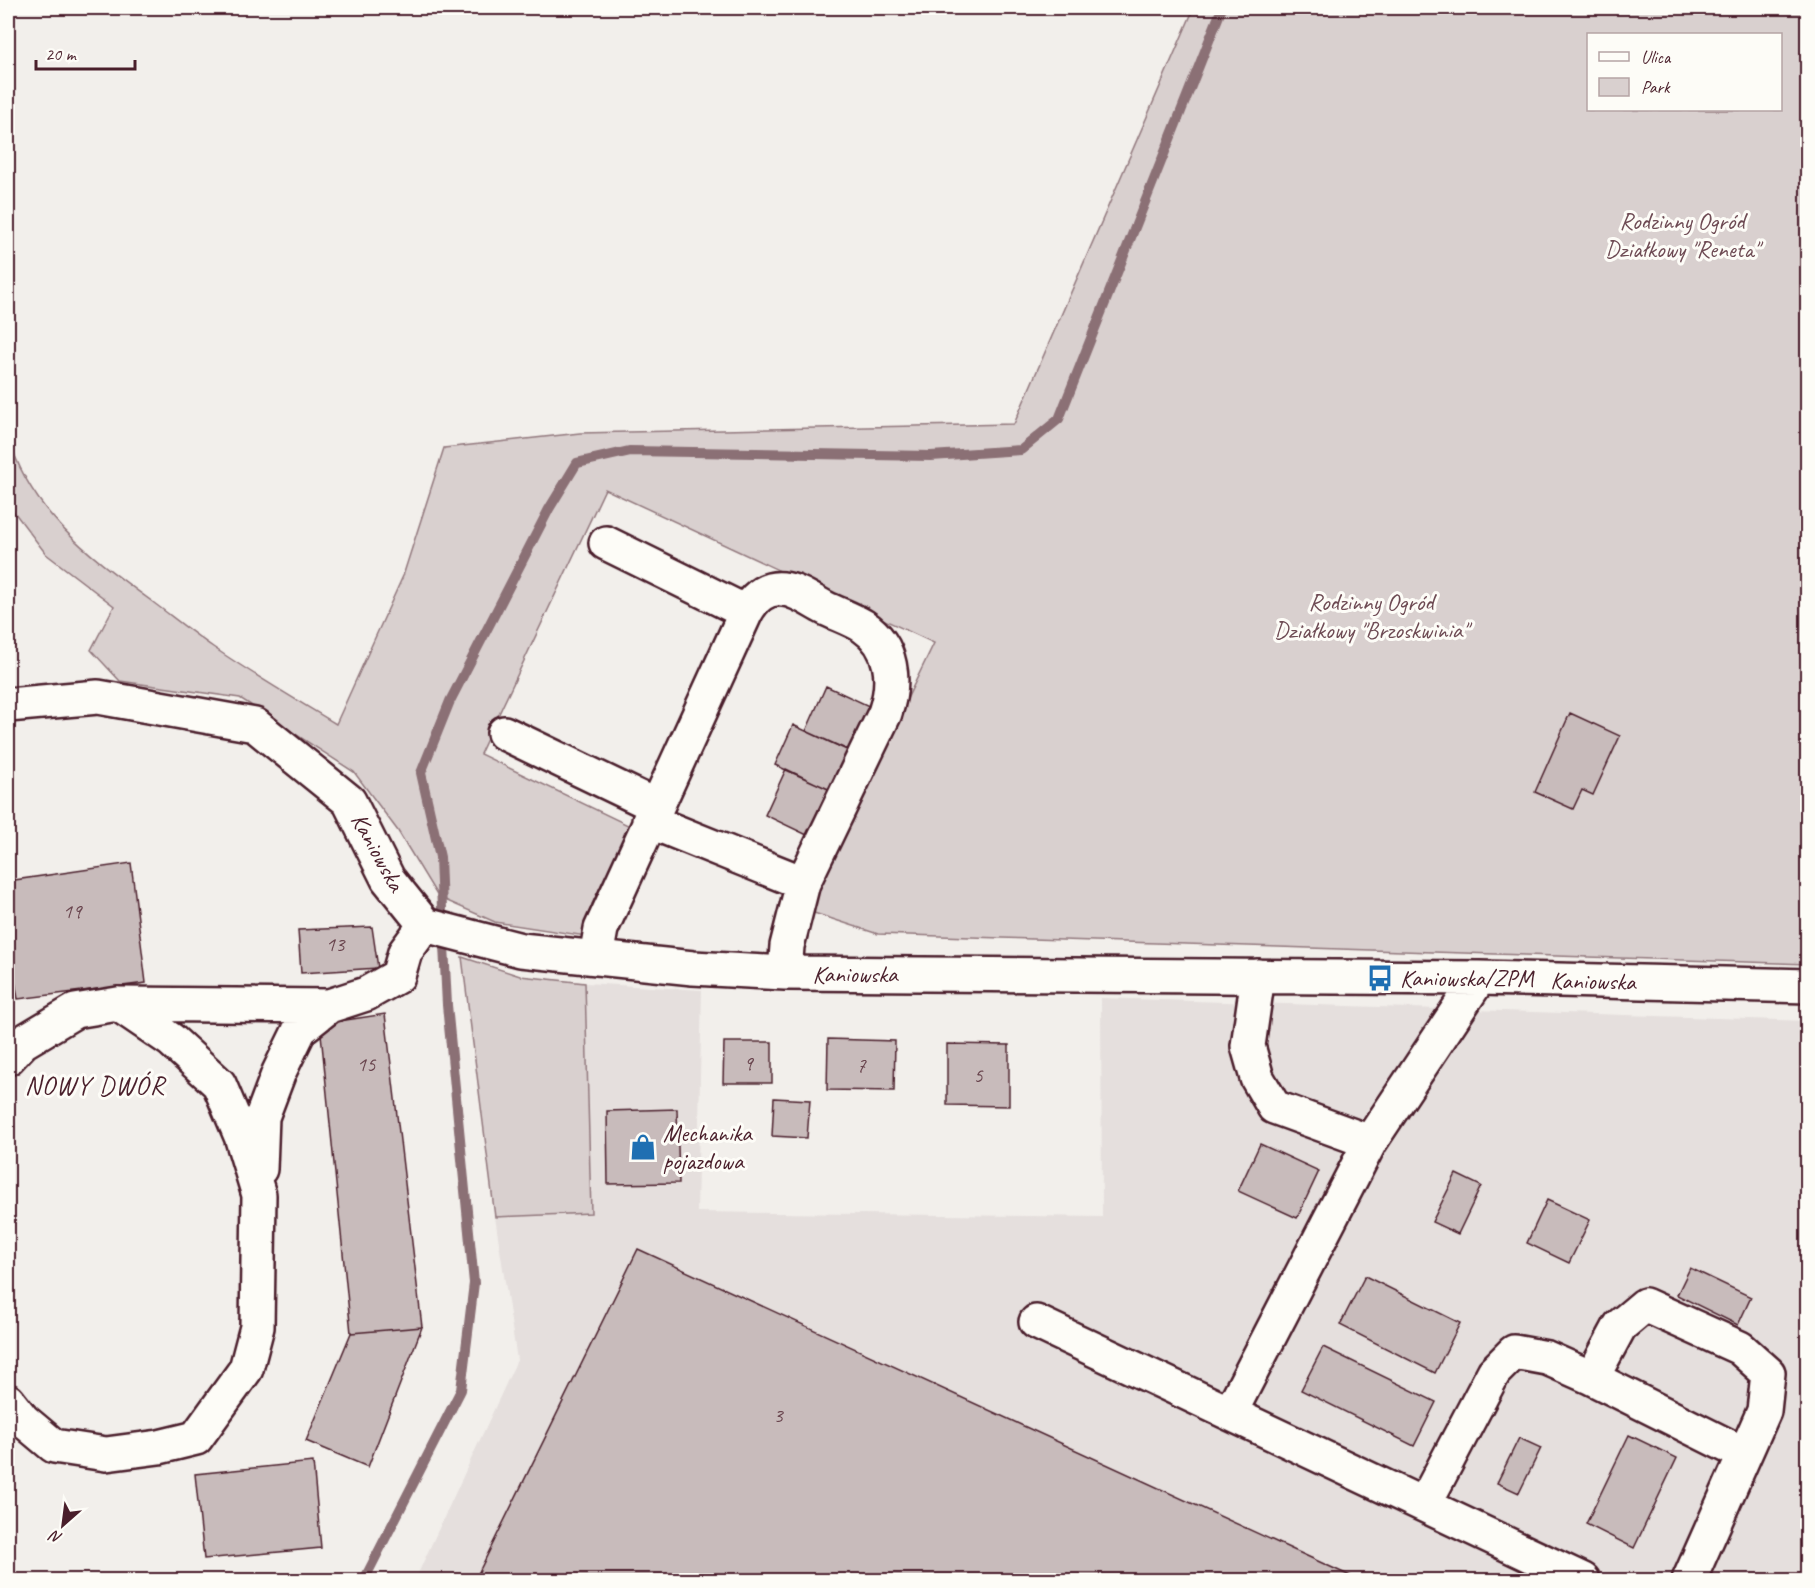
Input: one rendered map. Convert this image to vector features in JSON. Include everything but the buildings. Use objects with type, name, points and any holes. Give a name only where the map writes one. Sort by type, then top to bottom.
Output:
[{"type":"street","points":[[606,543],[746,612]]},
{"type":"street","points":[[596,957],[601,929],[746,612],[753,600],[761,594],[783,589],[863,626],[884,649],[891,668],[892,686],[885,713],[803,883],[787,946],[785,973]]},
{"type":"street","name":"Kaniowska","points":[[8,705],[98,697],[255,724],[350,801],[388,879],[425,925],[521,950],[693,968],[785,973],[1479,978],[1808,986]]},
{"type":"street","points":[[504,733],[653,814],[803,883]]},
{"type":"street","points":[[8,1058],[23,1042],[75,1011],[118,1004],[329,1006],[366,994],[398,976],[405,952],[425,925]]},
{"type":"street","points":[[1258,976],[1248,1046],[1257,1078],[1274,1107],[1370,1142]]},
{"type":"street","points":[[1230,1413],[1370,1142],[1479,978]]},
{"type":"street","points":[[118,1004],[171,1040],[219,1084],[241,1136],[259,1195]]},
{"type":"street","points":[[8,1401],[23,1420],[54,1446],[106,1454],[159,1447],[196,1438],[246,1369],[257,1327],[262,1117],[279,1071],[300,1029],[329,1006]]},
{"type":"street","points":[[1592,1378],[1620,1326],[1645,1305],[1740,1348],[1768,1373],[1764,1411],[1689,1581]]},
{"type":"street","points":[[1036,1322],[1583,1581]]},
{"type":"street","points":[[1424,1505],[1494,1372],[1514,1352],[1547,1358],[1744,1454]]},
{"type":"shaded area","points":[[585,983],[702,990],[697,1212],[1102,1217],[1101,998],[1807,1021],[1807,1580],[415,1580],[517,1360],[495,1217],[591,1212]]},
{"type":"green space","points":[[1194,8],[1807,8],[1807,964],[878,934],[805,910],[934,643],[605,489],[480,754],[630,826],[592,904],[586,936],[495,922],[438,897],[398,831],[354,772],[240,698],[120,681],[91,650],[114,606],[46,554],[8,504],[8,436],[18,464],[32,489],[66,532],[87,551],[213,647],[336,724],[403,576],[444,448],[580,433],[1014,424]]},
{"type":"green space","points":[[462,957],[520,976],[585,983],[591,1213],[495,1217]]},
{"type":"waterway","points":[[442,909],[440,857],[421,773],[450,701],[549,509],[577,463],[630,451],[931,456],[1021,450],[1059,419],[1222,8]]},
{"type":"waterway","points":[[364,1580],[461,1390],[474,1283],[447,1005],[444,945]]},
{"type":"place","name":"Kaniowska/ZPM","points":[[1380,978]]},
{"type":"place","name":"Mechanika pojazdowa","points":[[643,1147]]},
{"type":"district","name":"NOWY DWÓR","points":[[95,1085]]},
{"type":"park label","name":"Rodzinny Ogród Działkowy \"Reneta\"","points":[[1682,235]]},
{"type":"park label","name":"Rodzinny Ogród Działkowy \"Brzoskwinia\"","points":[[1371,616]]}]
